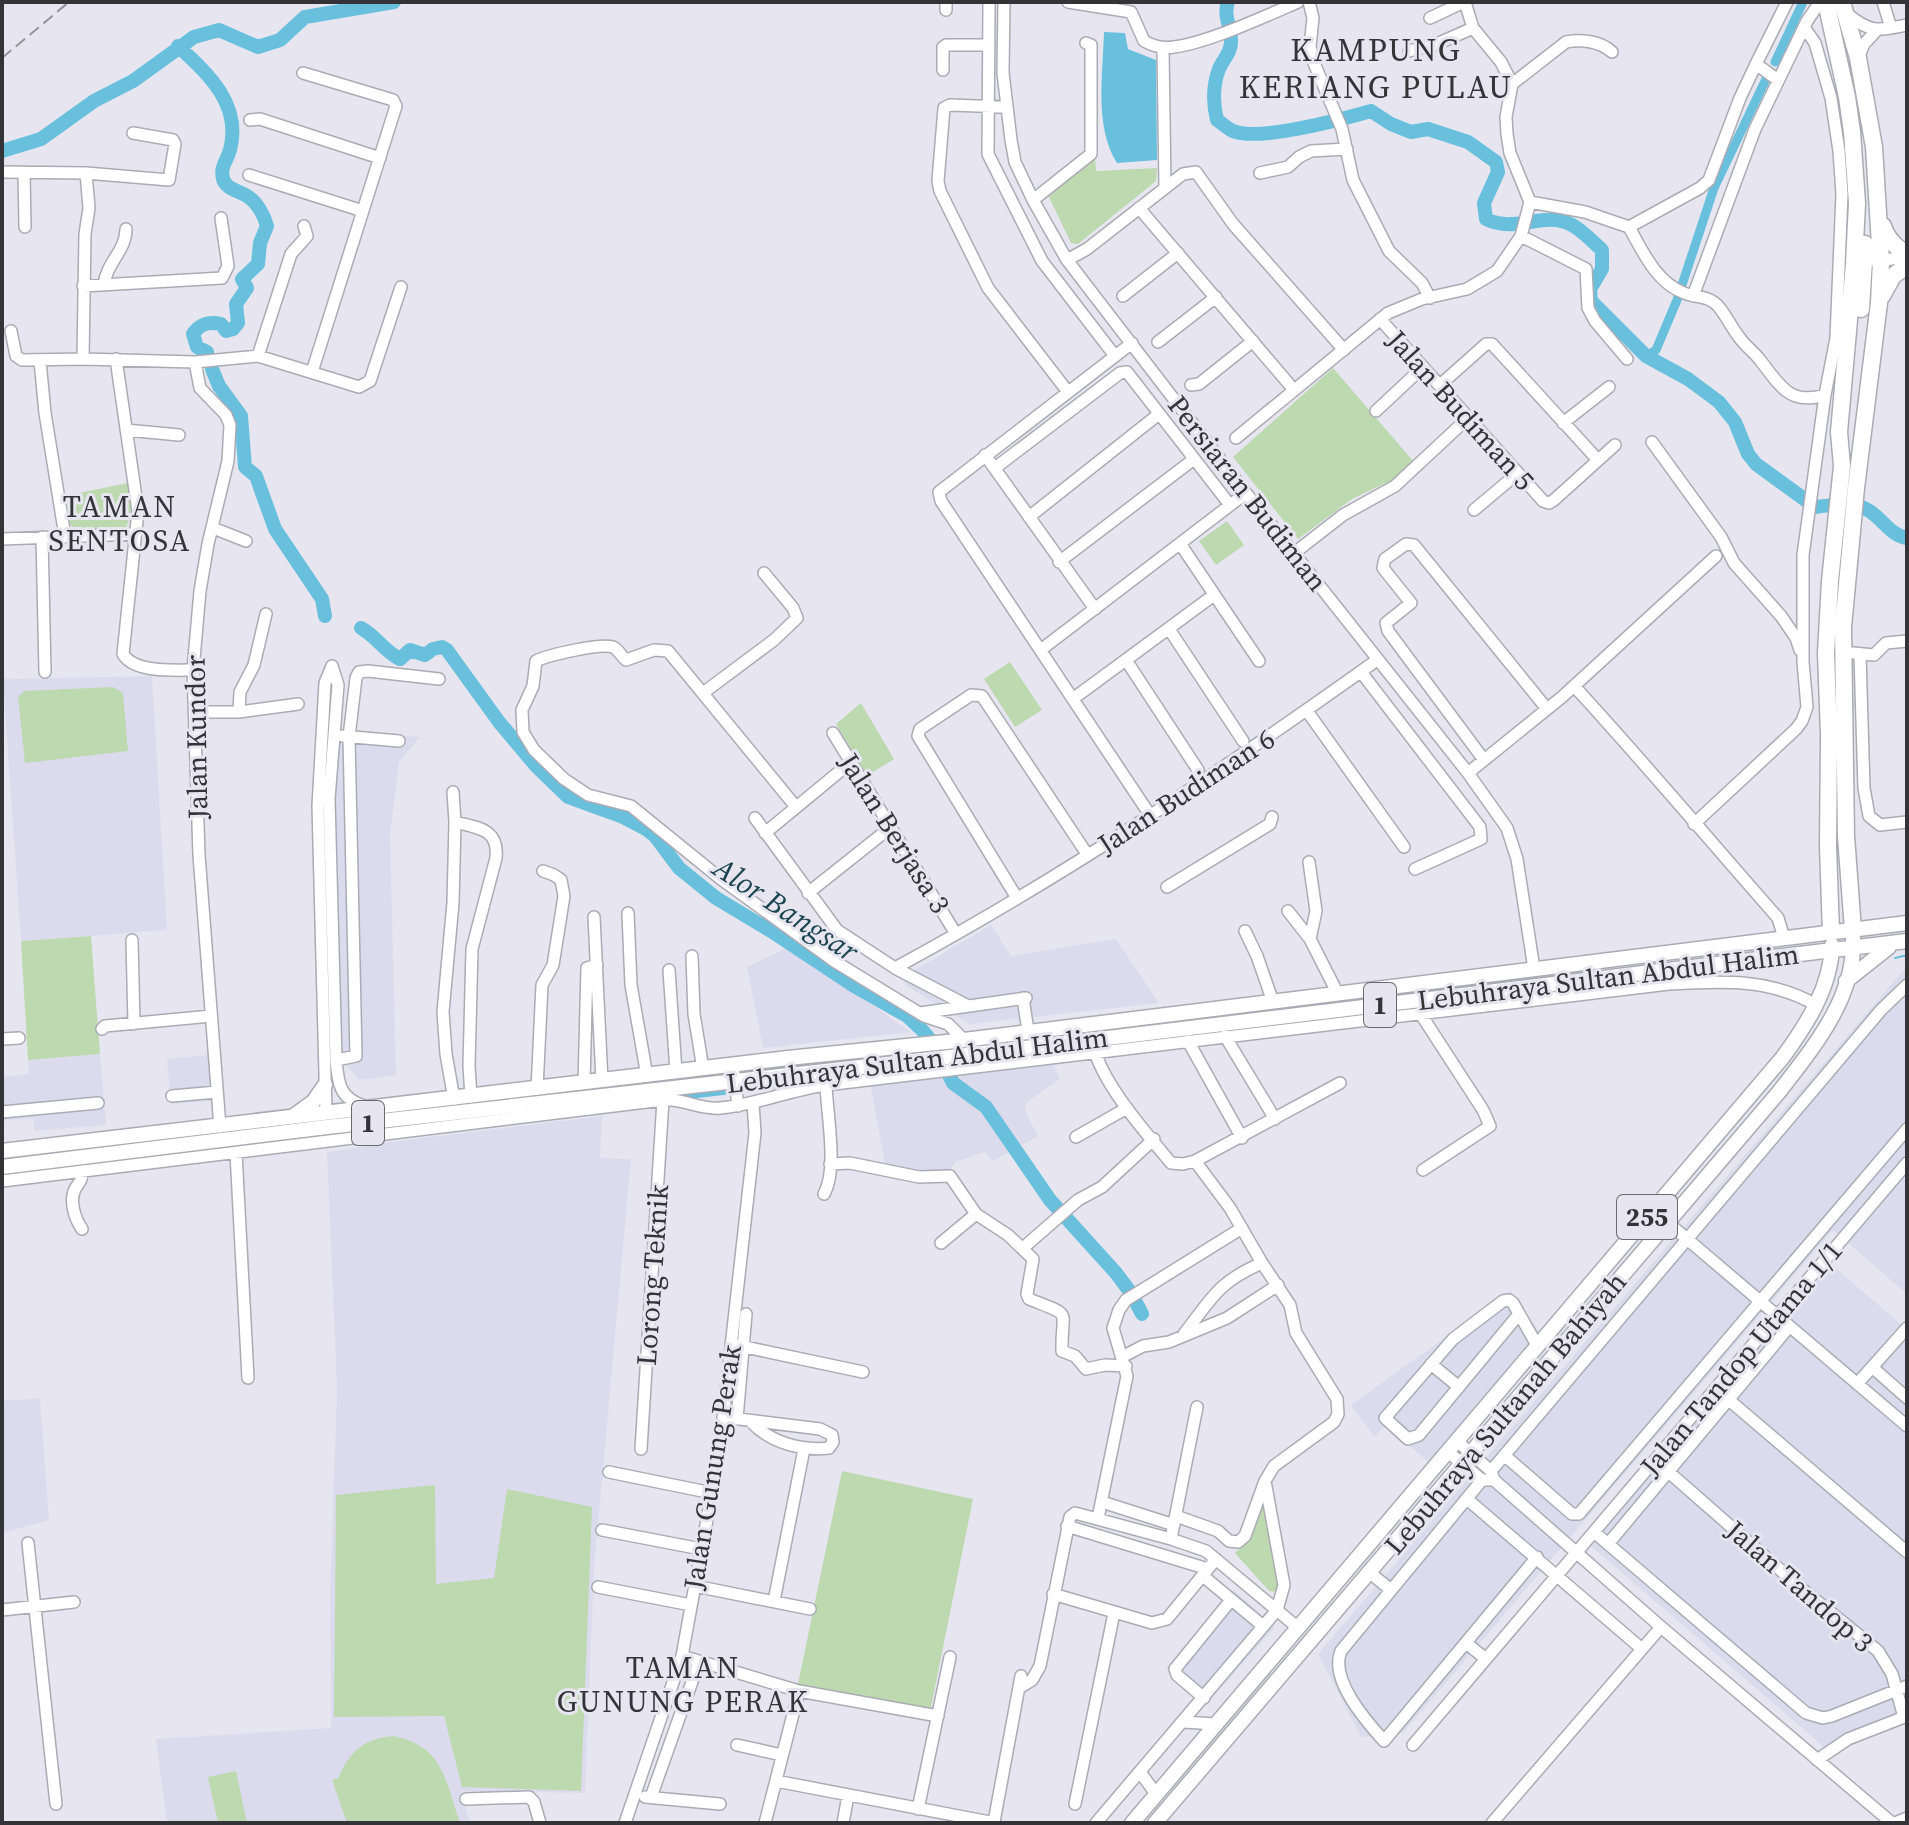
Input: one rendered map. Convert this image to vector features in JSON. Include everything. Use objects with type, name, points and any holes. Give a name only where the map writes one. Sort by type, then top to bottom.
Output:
[{"type":"highway","points":[[1823,2],[1841,63],[1863,176],[1879,303]]},
{"type":"highway","points":[[1831,932],[1826,653],[1848,487],[1879,303],[1885,288],[1906,261],[1885,233],[1880,216],[1874,147],[1858,58],[1844,7]]},
{"type":"highway","points":[[1848,487],[1842,466],[1839,432],[1856,220],[1852,132]]},
{"type":"highway","points":[[1843,399],[1854,381],[1880,216]]},
{"type":"highway","points":[[1844,524],[1846,836],[1853,930]]},
{"type":"main road","name":"1","points":[[1831,932],[1907,923]]},
{"type":"main road","name":"Lebuhraya Sultanah Bahiyah","points":[[1155,1823],[1369,1572],[1475,1470],[1484,1437],[1813,1048],[1833,1013],[1846,981],[1853,948],[1853,930]]},
{"type":"main road","name":"Lebuhraya Sultan Abdul Halim","points":[[2,1167],[426,1124],[735,1082],[906,1054],[960,1040],[1831,932]]},
{"type":"main road","name":"Lebuhraya Sultanah Bahiyah","points":[[1132,1823],[1783,1057],[1816,1005],[1832,950],[1831,932]]},
{"type":"main road","name":"1","points":[[1832,950],[1901,942]]},
{"type":"main road","points":[[1846,981],[1874,956],[1901,942]]},
{"type":"main road","name":"Lebuhraya Sultan Abdul Halim","points":[[2,1151],[733,1066],[906,1054],[962,1063],[1832,950]]},
{"type":"main road","points":[[1802,954],[1819,963],[1824,984]]},
{"type":"main road","points":[[291,1117],[305,1109],[325,1085]]},
{"type":"main road","points":[[1190,1754],[1204,1765]]},
{"type":"main road","points":[[1177,1769],[1191,1781]]},
{"type":"street","points":[[989,2],[987,146],[990,160],[1042,261],[1115,356]]},
{"type":"street","name":"Persiaran Budiman","points":[[1004,2],[1006,107],[1015,162],[1033,200],[1067,260],[1293,554],[1468,773],[1507,828],[1517,859],[1534,969]]},
{"type":"street","points":[[1068,2],[1131,12],[1144,41],[1163,48],[1218,34],[1298,2]]},
{"type":"street","points":[[1309,2],[1313,18],[1310,46],[1347,149],[1353,180],[1389,251],[1422,283],[1430,298]]},
{"type":"street","points":[[1236,438],[1380,319],[1403,305],[1483,282],[1497,271],[1522,232],[1529,204],[1510,153],[1507,134],[1506,117],[1512,84],[1501,62],[1473,28],[1465,2],[1430,18]]},
{"type":"street","points":[[1629,227],[1705,185],[1756,64],[1787,2]]},
{"type":"street","points":[[1683,293],[1778,80],[1804,27],[1823,2]]},
{"type":"street","points":[[1883,2],[1891,28]]},
{"type":"street","points":[[1844,7],[1861,25],[1876,31],[1907,25]]},
{"type":"street","points":[[1694,824],[1802,721],[1807,707],[1803,662],[1803,555],[1836,338],[1841,170],[1824,70],[1815,43],[1804,27]]},
{"type":"street","points":[[1409,51],[1439,43],[1473,28]]},
{"type":"street","points":[[1858,58],[1864,44],[1876,31]]},
{"type":"street","points":[[1512,84],[1566,42],[1595,43],[1612,52]]},
{"type":"street","points":[[1033,200],[1091,154],[1091,45],[1086,43]]},
{"type":"street","points":[[943,70],[943,47],[946,45],[989,45]]},
{"type":"street","points":[[1163,48],[1165,188]]},
{"type":"street","points":[[1756,64],[1778,80]]},
{"type":"street","points":[[303,73],[395,102],[312,372]]},
{"type":"street","points":[[1006,107],[950,105],[942,111],[938,186],[988,288],[1068,392]]},
{"type":"street","points":[[250,120],[260,119],[380,158]]},
{"type":"street","points":[[2,172],[86,173],[169,180],[173,140],[133,133]]},
{"type":"street","points":[[1260,173],[1288,167],[1311,151],[1347,149]]},
{"type":"street","points":[[24,172],[25,227]]},
{"type":"street","points":[[1067,260],[1087,249],[1186,172],[1196,172],[1233,224],[1344,350]]},
{"type":"street","points":[[83,359],[85,234],[89,208],[86,173]]},
{"type":"street","points":[[249,175],[363,211]]},
{"type":"street","points":[[1529,204],[1585,212],[1629,227],[1656,272],[1683,293],[1709,299],[1718,306],[1742,341],[1781,387],[1799,398],[1814,399],[1825,395]]},
{"type":"street","points":[[1139,208],[1294,390]]},
{"type":"street","points":[[83,286],[222,278],[228,266],[221,218]]},
{"type":"street","points":[[258,356],[291,254],[307,236],[304,226]]},
{"type":"street","points":[[104,285],[106,273],[122,248],[126,229]]},
{"type":"street","points":[[1522,232],[1586,269],[1588,308],[1627,359]]},
{"type":"street","points":[[1123,296],[1178,253]]},
{"type":"street","points":[[1873,265],[1906,261]]},
{"type":"street","points":[[11,331],[18,359],[195,362],[258,356],[359,387],[367,384],[401,287]]},
{"type":"street","points":[[1158,342],[1216,297]]},
{"type":"street","name":"Jalan Budiman 5","points":[[1380,319],[1543,501],[1549,503],[1554,500],[1598,460]]},
{"type":"street","points":[[1191,385],[1199,384],[1253,341]]},
{"type":"street","points":[[1132,343],[985,455],[939,492],[939,497],[1150,815]]},
{"type":"street","points":[[1440,385],[1486,344],[1492,344],[1598,460],[1615,445]]},
{"type":"street","points":[[116,359],[138,511],[122,649],[125,658],[136,665],[193,670]]},
{"type":"street","points":[[40,361],[65,536]]},
{"type":"street","name":"Jalan Kundor","points":[[195,362],[200,388],[226,415],[230,425],[228,461],[200,591],[193,670],[199,855],[220,1127]]},
{"type":"street","points":[[1376,411],[1423,367]]},
{"type":"street","points":[[995,468],[1127,372],[1230,505]]},
{"type":"street","points":[[1563,423],[1609,387]]},
{"type":"street","points":[[1029,517],[1159,414]]},
{"type":"street","points":[[1293,554],[1343,515],[1395,486],[1469,417]]},
{"type":"street","points":[[126,430],[179,435]]},
{"type":"street","points":[[1652,442],[1721,537],[1734,563],[1781,616],[1796,638],[1803,662]]},
{"type":"street","points":[[985,455],[1095,609]]},
{"type":"street","points":[[1059,562],[1194,459]]},
{"type":"street","points":[[1474,510],[1518,473]]},
{"type":"street","points":[[1042,649],[1246,493]]},
{"type":"street","points":[[213,528],[246,541]]},
{"type":"street","points":[[2,539],[135,534]]},
{"type":"street","points":[[42,537],[45,672]]},
{"type":"street","points":[[1484,760],[1388,631],[1386,623],[1411,603],[1383,568],[1385,559],[1406,544],[1414,545],[1547,709]]},
{"type":"street","points":[[1181,545],[1259,661]]},
{"type":"street","points":[[1468,773],[1574,686],[1716,556]]},
{"type":"street","points":[[703,693],[774,640],[797,618],[793,608],[764,573]]},
{"type":"street","points":[[1074,698],[1214,595]]},
{"type":"street","points":[[239,712],[240,692],[254,665],[266,614]]},
{"type":"street","points":[[1169,629],[1243,741]]},
{"type":"street","points":[[1843,650],[1874,655],[1886,643],[1907,641]]},
{"type":"street","points":[[796,807],[673,656],[662,649],[626,660],[618,650],[604,646],[555,655],[536,661],[533,666],[533,686],[522,710],[521,725],[527,739],[559,774],[582,792],[631,806],[732,888],[834,961],[919,1013],[948,1024],[960,1040]]},
{"type":"street","points":[[1860,655],[1864,788],[1869,816],[1880,825],[1907,822]]},
{"type":"street","points":[[1126,660],[1198,770]]},
{"type":"street","name":"Jalan Budiman 6","points":[[895,968],[990,915],[1250,752],[1377,660]]},
{"type":"street","points":[[326,1113],[318,806],[325,683],[332,666],[338,685],[329,799],[336,1060],[338,1082],[343,1094],[353,1103],[371,1109]]},
{"type":"street","points":[[336,1060],[356,1056],[349,737],[359,672],[439,679]]},
{"type":"street","points":[[1361,672],[1482,833],[1481,839],[1415,869]]},
{"type":"street","points":[[1574,686],[1778,918],[1784,938]]},
{"type":"street","points":[[1017,898],[918,736],[920,729],[971,695],[982,696],[1087,854]]},
{"type":"street","points":[[194,712],[239,712],[298,704]]},
{"type":"street","points":[[1307,711],[1404,847]]},
{"type":"street","name":"Jalan Berjasa 3","points":[[833,733],[956,934]]},
{"type":"street","points":[[322,734],[399,741]]},
{"type":"street","points":[[765,833],[851,762]]},
{"type":"street","points":[[453,792],[453,903],[443,1012],[454,1099]]},
{"type":"street","points":[[1167,887],[1270,824],[1272,817]]},
{"type":"street","points":[[755,818],[837,930],[895,968],[968,1006]]},
{"type":"street","points":[[455,822],[491,835],[497,844],[472,949],[471,1097]]},
{"type":"street","points":[[808,893],[891,827]]},
{"type":"street","points":[[1309,862],[1316,911],[1310,939]]},
{"type":"street","points":[[537,1089],[542,985],[553,965],[564,896],[561,880],[543,871]]},
{"type":"street","points":[[1288,911],[1310,939],[1338,994]]},
{"type":"street","points":[[628,913],[631,985],[647,1076]]},
{"type":"street","points":[[594,917],[602,1081]]},
{"type":"street","points":[[1245,931],[1273,1002]]},
{"type":"street","points":[[132,940],[134,1024]]},
{"type":"street","points":[[692,956],[694,1014],[703,1069]]},
{"type":"street","points":[[584,1083],[587,968],[597,965]]},
{"type":"street","points":[[669,970],[676,1072]]},
{"type":"street","points":[[2,1181],[236,1153],[426,1124],[663,1100],[679,1099],[713,1109],[753,1103],[783,1092],[826,1085],[930,1074],[962,1063],[1095,1052],[1593,992],[1709,981],[1753,983],[1801,996],[1816,1005]]},
{"type":"street","points":[[1537,1557],[1384,1741],[1353,1701],[1340,1674],[1337,1660],[1341,1651],[1467,1499],[1475,1470],[1504,1455],[1881,1010],[1907,985]]},
{"type":"street","points":[[919,1013],[1024,998],[1028,1031]]},
{"type":"street","points":[[1420,1013],[1483,1110],[1490,1126],[1423,1170]]},
{"type":"street","points":[[102,1029],[105,1026],[211,1016]]},
{"type":"street","points":[[1225,1036],[1275,1119]]},
{"type":"street","points":[[2,1039],[19,1038]]},
{"type":"street","points":[[1188,1041],[1242,1138]]},
{"type":"street","points":[[1095,1052],[1127,1108],[1171,1163],[1195,1161],[1340,1083]]},
{"type":"street","points":[[733,1066],[738,1106]]},
{"type":"street","points":[[824,1194],[830,1164],[826,1085]]},
{"type":"street","points":[[172,1096],[217,1092]]},
{"type":"street","name":"Lorong Teknik","points":[[641,1449],[663,1100]]},
{"type":"street","points":[[2,1112],[98,1103]]},
{"type":"street","name":"Jalan Gunung Perak","points":[[625,1823],[682,1656],[712,1493],[737,1344],[755,1133],[753,1103]]},
{"type":"street","points":[[1076,1137],[1127,1108]]},
{"type":"street","points":[[1504,1455],[1572,1514],[1579,1514],[1907,1129]]},
{"type":"street","points":[[1023,1248],[1078,1200],[1102,1187],[1154,1139]]},
{"type":"street","points":[[236,1153],[248,1378]]},
{"type":"street","points":[[1102,1502],[1218,1531],[1234,1543],[1245,1536],[1265,1481],[1274,1466],[1334,1422],[1338,1414],[1332,1388],[1296,1333],[1292,1308],[1195,1161]]},
{"type":"street","points":[[830,1164],[850,1163],[919,1177],[950,1176],[976,1214],[990,1221],[1033,1259],[1027,1294],[1029,1299],[1061,1312],[1064,1317],[1062,1351],[1075,1356],[1086,1369],[1124,1362],[1143,1346],[1169,1342],[1241,1310],[1278,1285]]},
{"type":"street","name":"Jalan Tandop Utama 1/1","points":[[1413,1745],[1907,1163]]},
{"type":"street","points":[[82,1171],[82,1181],[74,1191],[73,1200],[82,1229]]},
{"type":"street","points":[[941,1243],[976,1214]]},
{"type":"street","points":[[1667,1222],[1907,1426]]},
{"type":"street","points":[[1098,1518],[1125,1388],[1124,1362],[1113,1328],[1119,1310],[1132,1297],[1242,1228]]},
{"type":"street","points":[[1184,1335],[1221,1286],[1240,1272],[1262,1263]]},
{"type":"street","points":[[1519,1314],[1419,1435],[1408,1439],[1385,1418],[1453,1339],[1503,1301],[1511,1301],[1519,1314],[1538,1347]]},
{"type":"street","points":[[737,1419],[737,1344],[746,1314]]},
{"type":"street","points":[[1608,1544],[1789,1327]]},
{"type":"street","points":[[1857,1384],[1907,1328]]},
{"type":"street","points":[[737,1344],[863,1372]]},
{"type":"street","points":[[1431,1364],[1459,1387]]},
{"type":"street","points":[[1872,1367],[1907,1398]]},
{"type":"street","points":[[1729,1400],[1907,1552]]},
{"type":"street","points":[[1171,1539],[1197,1407]]},
{"type":"street","points":[[723,1417],[820,1429],[832,1435],[833,1442],[829,1448],[804,1449],[763,1433],[751,1422]]},
{"type":"street","points":[[1452,1447],[1475,1470],[1894,1823],[1907,1818]]},
{"type":"street","points":[[774,1601],[804,1449]]},
{"type":"street","name":"Jalan Tandop 3","points":[[1655,1460],[1878,1651],[1902,1688],[1906,1717]]},
{"type":"street","points":[[609,1472],[712,1493]]},
{"type":"street","points":[[1096,1823],[1277,1610],[1284,1585],[1265,1481]]},
{"type":"street","points":[[1467,1499],[1642,1649]]},
{"type":"street","points":[[776,1781],[994,1822],[1020,1682],[1032,1680],[1040,1666],[1067,1526],[1075,1513],[1206,1551],[1209,1568],[1231,1600],[1263,1626]]},
{"type":"street","points":[[1067,1526],[1209,1568],[1277,1610],[1297,1627]]},
{"type":"street","points":[[602,1530],[701,1549]]},
{"type":"street","points":[[1594,1532],[1806,1713],[1823,1718],[1832,1716],[1902,1688]]},
{"type":"street","points":[[28,1543],[56,1804]]},
{"type":"street","points":[[1053,1594],[1114,1613],[1161,1623],[1209,1568]]},
{"type":"street","points":[[1369,1572],[1391,1590]]},
{"type":"street","points":[[695,1586],[810,1609]]},
{"type":"street","points":[[598,1587],[691,1605]]},
{"type":"street","points":[[1204,1698],[1177,1675],[1175,1669],[1231,1600]]},
{"type":"street","points":[[2,1610],[74,1602]]},
{"type":"street","points":[[1075,1804],[1114,1613]]},
{"type":"street","points":[[1492,1823],[1661,1627]]},
{"type":"street","points":[[1466,1643],[1486,1659]]},
{"type":"street","points":[[682,1656],[799,1691],[938,1716]]},
{"type":"street","points":[[918,1809],[950,1657]]},
{"type":"street","points":[[651,1797],[699,1662]]},
{"type":"street","points":[[765,1823],[799,1691]]},
{"type":"street","points":[[1817,1760],[1848,1739],[1906,1717]]},
{"type":"street","points":[[1184,1722],[1215,1724]]},
{"type":"street","points":[[737,1745],[782,1755]]},
{"type":"street","points":[[1140,1772],[1156,1794]]},
{"type":"street","points":[[636,1796],[720,1804]]},
{"type":"street","points":[[843,1823],[848,1796]]},
{"type":"street","points":[[466,1799],[531,1798],[540,1823]]},
{"type":"shaded area","points":[[152,676],[167,930],[21,941],[3,679]]},
{"type":"shaded area","points":[[341,732],[420,737],[399,762],[390,834],[396,1075],[360,1080],[345,1064],[339,1048],[334,802]]},
{"type":"shaded area","points":[[991,925],[1011,956],[1116,939],[1159,1003],[969,1024],[905,985],[903,977]]},
{"type":"shaded area","points":[[789,947],[911,1032],[763,1048],[747,967]]},
{"type":"shaded area","points":[[1907,966],[1907,1294],[1833,1230],[1403,1733],[1361,1737],[1318,1654]]},
{"type":"shaded area","points":[[100,1054],[106,1125],[35,1131],[33,1118],[2,1121],[2,1077],[29,1074],[28,1060]]},
{"type":"shaded area","points":[[221,1054],[224,1100],[171,1104],[167,1059]]},
{"type":"shaded area","points":[[1051,1060],[1060,1079],[1027,1102],[1025,1111],[1038,1136],[993,1161],[985,1152],[956,1162],[948,1172],[902,1174],[886,1169],[870,1083],[947,1078]]},
{"type":"shaded area","points":[[602,1116],[600,1158],[631,1159],[594,1569],[585,1793],[461,1791],[470,1823],[167,1823],[156,1739],[331,1728],[330,1595],[337,1388],[327,1152]]},
{"type":"shaded area","points":[[1831,1264],[1903,1326],[1907,1322],[1907,1723],[1831,1753],[1591,1546]]},
{"type":"shaded area","points":[[1510,1291],[1540,1333],[1429,1463],[1386,1425],[1374,1437],[1351,1405]]},
{"type":"shaded area","points":[[40,1398],[49,1520],[2,1533],[2,1401]]},
{"type":"shaded area","points":[[1234,1590],[1275,1627],[1206,1705],[1166,1668]]},
{"type":"green space","points":[[1095,158],[1096,171],[1157,168],[1156,181],[1078,244],[1071,243],[1048,195]]},
{"type":"green space","points":[[1333,368],[1414,462],[1392,480],[1352,499],[1298,539],[1233,457]]},
{"type":"green space","name":"TAMAN SENTOSA","points":[[128,483],[133,510],[125,530],[77,531],[70,524],[64,496]]},
{"type":"green space","points":[[1227,521],[1244,545],[1216,565],[1199,541]]},
{"type":"green space","points":[[1010,662],[1042,710],[1015,727],[984,679]]},
{"type":"green space","points":[[113,687],[123,693],[128,751],[25,763],[18,697],[24,691]]},
{"type":"green space","points":[[861,703],[894,759],[867,776],[836,724]]},
{"type":"green space","points":[[91,936],[100,1054],[28,1060],[21,941]]},
{"type":"green space","points":[[842,1471],[973,1499],[930,1712],[798,1684]]},
{"type":"green space","points":[[435,1485],[436,1584],[494,1578],[507,1489],[592,1507],[581,1791],[462,1787],[444,1716],[334,1717],[336,1495]]},
{"type":"green space","points":[[1264,1501],[1281,1585],[1277,1592],[1269,1591],[1235,1553],[1250,1539]]},
{"type":"green space","points":[[394,1736],[411,1741],[433,1757],[446,1779],[460,1823],[347,1823],[332,1780],[338,1778],[353,1753],[366,1743]]},
{"type":"green space","points":[[236,1771],[247,1823],[218,1823],[208,1777]]},
{"type":"water","points":[[1104,32],[1125,33],[1128,49],[1156,60],[1157,160],[1117,163],[1110,149],[1105,133],[1102,99]]},
{"type":"waterway","points":[[2,151],[41,139],[94,101],[133,81],[194,37],[219,30],[258,47],[280,40],[305,17],[394,2]]},
{"type":"waterway","points":[[1228,2],[1226,12],[1231,44],[1216,81],[1214,101],[1217,120],[1233,131],[1261,134],[1371,111],[1411,132],[1428,129],[1468,142],[1496,162],[1498,172],[1484,203],[1486,219],[1508,224],[1561,221],[1588,237],[1602,250],[1602,269],[1590,289],[1591,301],[1646,356],[1688,379],[1719,402],[1735,422],[1748,454],[1756,464],[1815,507],[1861,507],[1872,512],[1895,533],[1907,538]]},
{"type":"waterway","points":[[1775,62],[1803,2]]},
{"type":"waterway","name":"Alor Bangsar","points":[[178,46],[211,79],[227,104],[232,133],[223,179],[230,188],[254,202],[267,226],[260,243],[258,264],[242,279],[247,288],[236,304],[238,323],[226,331],[221,324],[208,323],[193,334],[197,347],[207,352]]},
{"type":"waterway","points":[[1646,356],[1656,350],[1677,300],[1714,188],[1767,77]]},
{"type":"waterway","name":"Alor Bangsar","points":[[212,369],[219,386],[241,416],[245,467],[256,476],[275,529],[322,599],[325,616]]},
{"type":"waterway","name":"Alor Bangsar","points":[[361,628],[400,659],[410,650],[425,655],[433,649],[442,647],[447,650],[499,722],[536,766],[568,797],[646,829],[679,868],[716,898],[907,1016],[933,1043],[953,1083],[986,1107],[1050,1200],[1116,1273],[1142,1314]]},
{"type":"waterway","points":[[1895,958],[1907,955]]},
{"type":"waterway","points":[[774,1084],[919,1069]]},
{"type":"waterway","points":[[668,1097],[727,1090]]},
{"type":"waterway","points":[[2,1174],[297,1139]]},
{"type":"railway","points":[[2,58],[69,2]]},
{"type":"district","name":"KAMPUNG KERIANG PULAU","points":[[1376,68]]},
{"type":"district","name":"TAMAN SENTOSA","points":[[120,523]]},
{"type":"district","name":"TAMAN GUNUNG PERAK","points":[[683,1684]]}]
